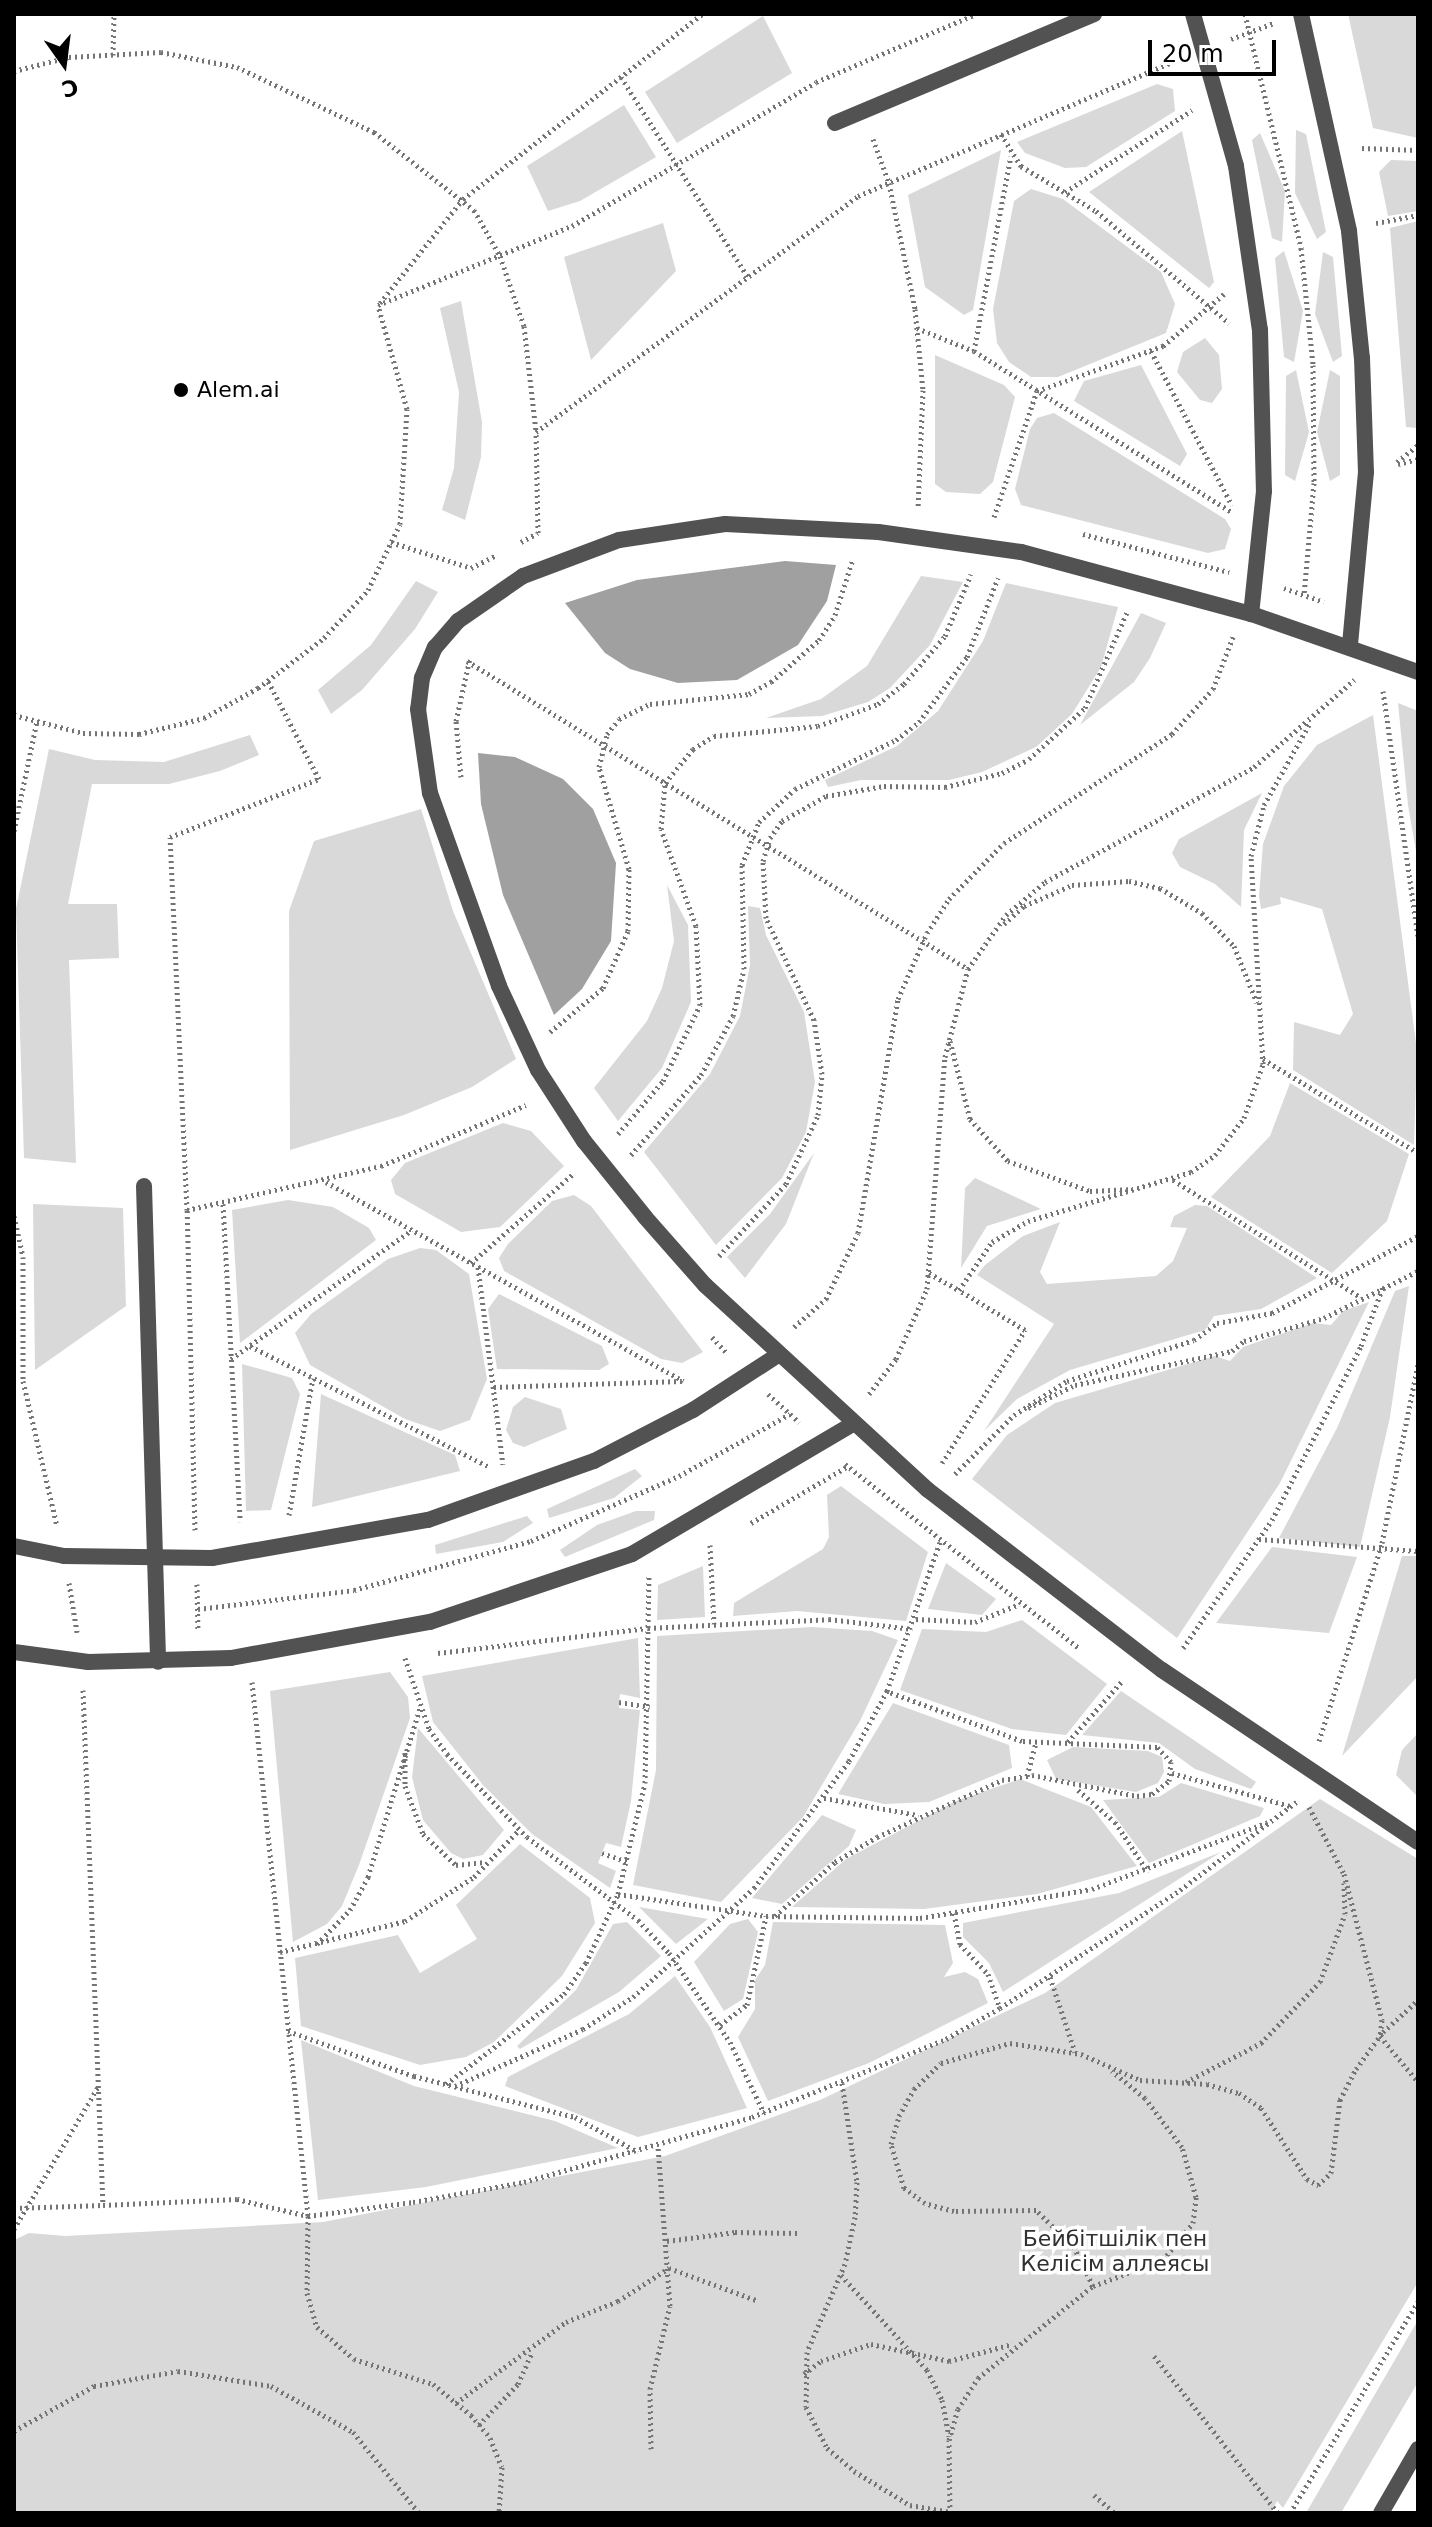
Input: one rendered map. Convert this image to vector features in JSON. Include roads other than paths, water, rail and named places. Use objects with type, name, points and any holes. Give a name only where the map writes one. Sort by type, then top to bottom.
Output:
[{"type":"street","points":[[835,123],[1094,14]]},
{"type":"street","points":[[1193,14],[1236,166],[1260,330],[1264,491],[1251,614]]},
{"type":"street","points":[[1294,16],[1349,231],[1362,358],[1366,472],[1350,646]]},
{"type":"street","points":[[1418,672],[1251,614],[1021,552],[912,537],[725,524],[619,540],[523,576],[486,598],[435,647],[422,678],[418,709],[430,793],[479,936],[538,1070],[584,1141],[645,1217],[778,1355],[928,1490],[1162,1670],[1418,1842]]},
{"type":"street","points":[[144,1186],[158,1662]]},
{"type":"street","points":[[14,1546],[64,1556],[156,1560],[196,1558],[314,1545],[486,1504],[629,1444],[749,1376],[778,1355]]},
{"type":"street","points":[[14,1652],[82,1661],[158,1662],[198,1660],[355,1639],[567,1580],[689,1524],[853,1424]]},
{"type":"street","points":[[1381,2513],[1418,2449]]},
{"type":"place","name":"Alem.ai","points":[[181,390]]},
{"type":"park label","name":"Бейбітшілік пен Келісім аллеясы","points":[[1115,2250]]}]
